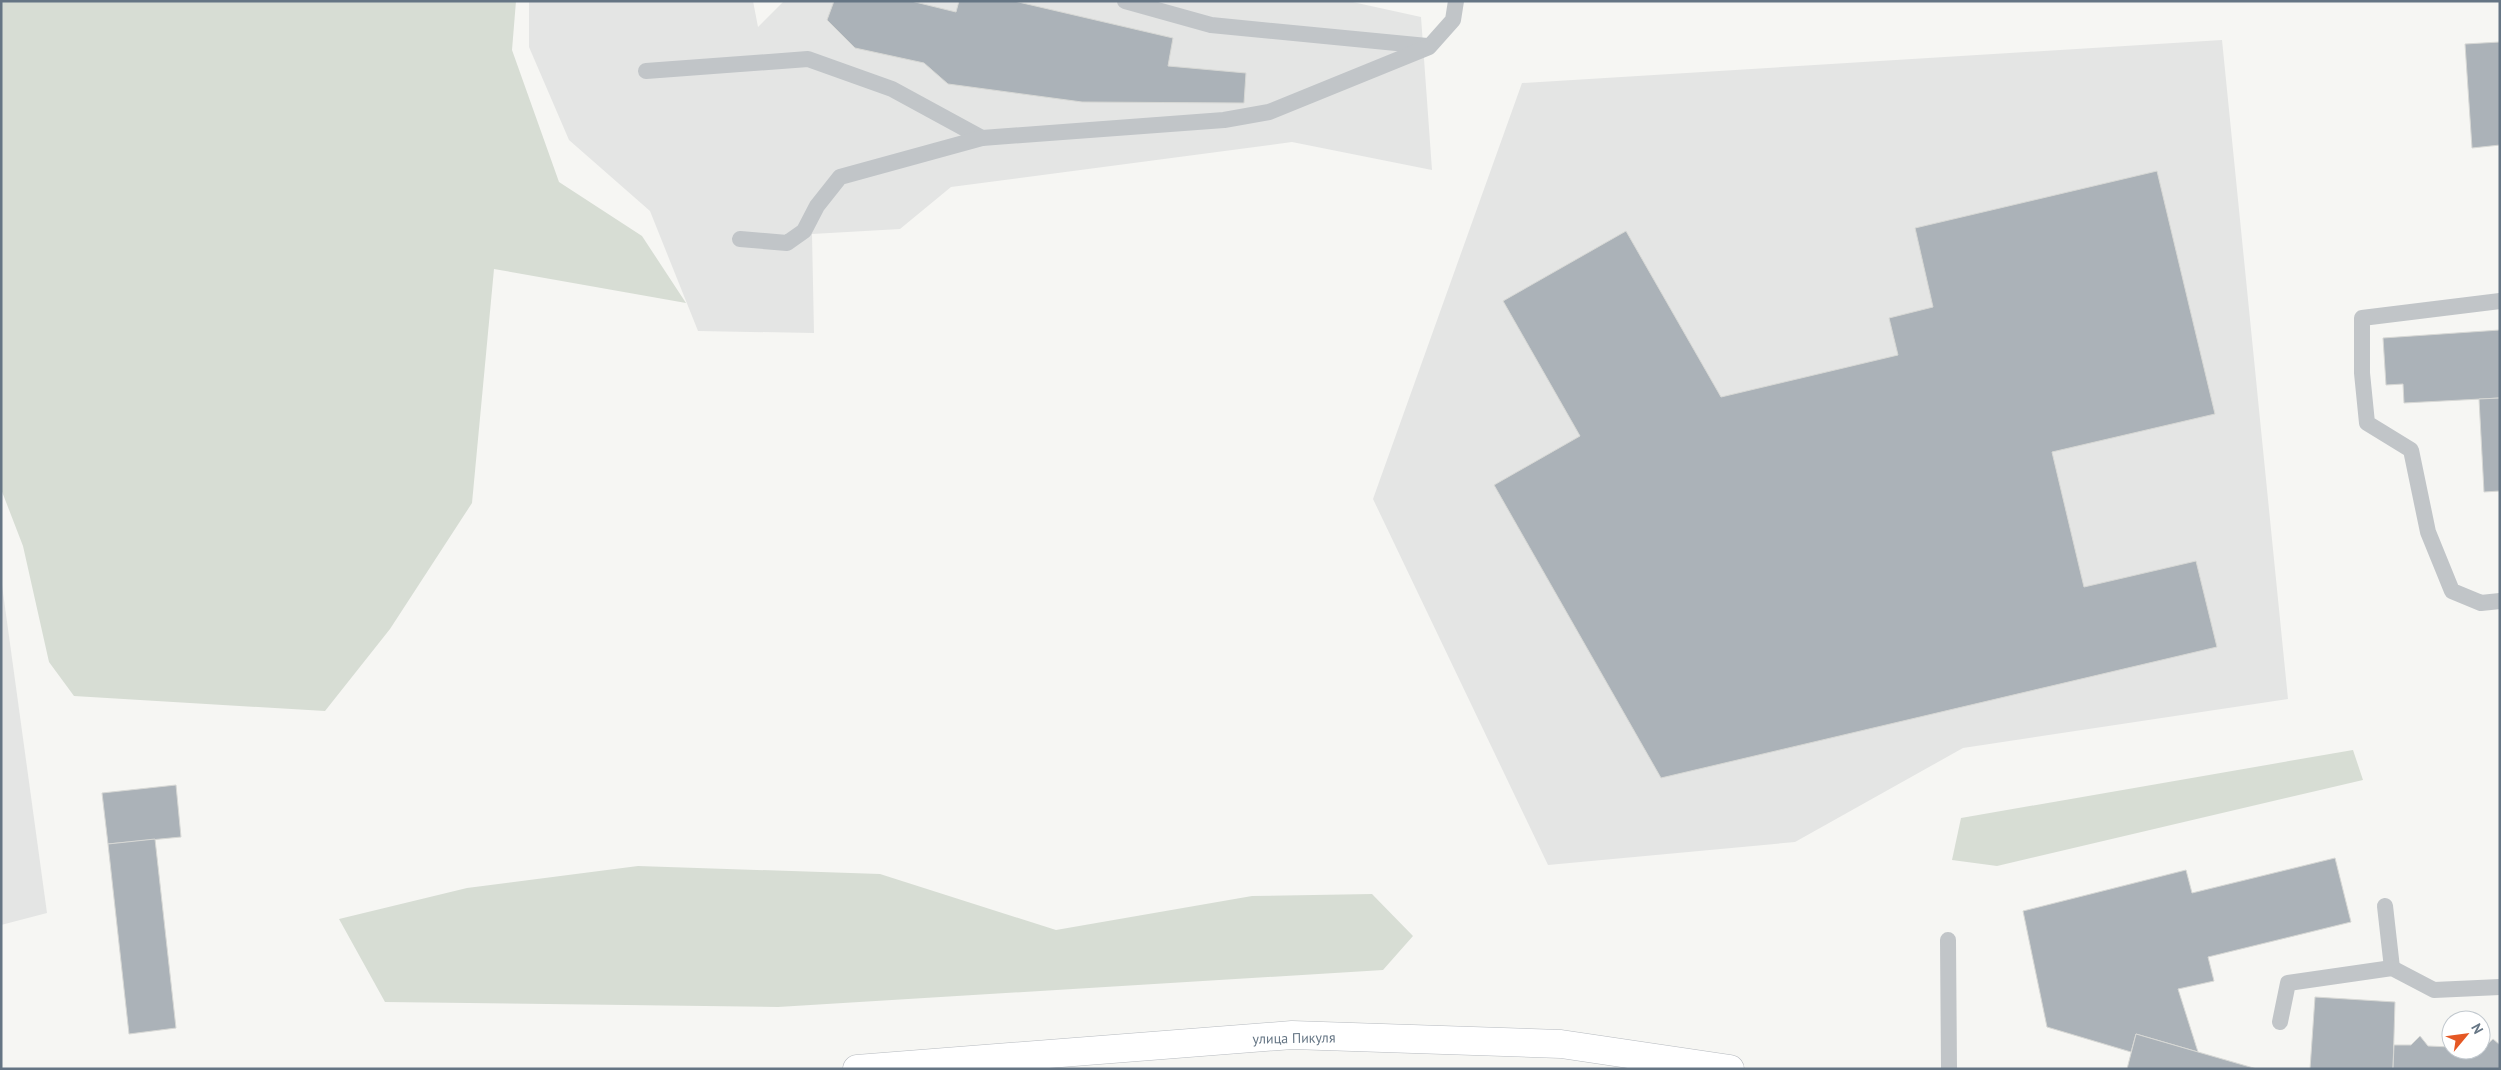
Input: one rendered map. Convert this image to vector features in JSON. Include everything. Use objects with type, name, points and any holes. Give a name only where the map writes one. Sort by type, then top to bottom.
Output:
[{"type":"main road","name":"улица Пикуля","points":[[857,1069],[1292,1035],[1561,1044],[1730,1069]]},
{"type":"lane","points":[[1125,1],[1211,25],[1429,46]]},
{"type":"lane","points":[[740,239],[767,243],[787,243],[804,231],[817,206],[840,177],[982,138],[1224,120],[1269,112],[1429,46],[1453,20],[1456,1]]},
{"type":"lane","points":[[646,71],[808,59],[892,90],[982,138]]},
{"type":"lane","points":[[2500,301],[2362,318],[2362,372],[2367,423],[2411,450],[2428,532],[2452,591],[2481,602],[2500,601]]},
{"type":"lane","points":[[2385,906],[2392,968]]},
{"type":"lane","points":[[1948,940],[1949,1069]]},
{"type":"lane","points":[[2280,1022],[2288,983],[2392,968],[2434,990],[2500,987]]},
{"type":"shaded area","points":[[1,1],[516,1],[512,50],[559,182],[642,236],[686,303],[494,269],[472,503],[390,629],[325,711],[74,696],[49,662],[23,546],[1,489]]},
{"type":"shaded area","points":[[529,1],[753,1],[758,27],[784,1],[1348,1],[1421,17],[1432,170],[1292,142],[951,187],[900,229],[812,234],[814,333],[698,331],[650,211],[569,140],[529,47]]},
{"type":"shaded area","points":[[2222,40],[2288,699],[1963,748],[1795,842],[1548,865],[1373,499],[1522,83]]},
{"type":"shaded area","points":[[1,578],[47,913],[1,925]]},
{"type":"shaded area","points":[[2353,750],[2363,780],[1997,866],[1952,860],[1961,818]]},
{"type":"shaded area","points":[[638,866],[880,874],[1056,930],[1252,896],[1372,894],[1413,936],[1383,970],[778,1007],[385,1002],[339,919],[467,888]]},
{"type":"building","points":[[834,1],[911,1],[956,12],[959,1],[1014,1],[1173,38],[1168,66],[1246,73],[1244,103],[1082,102],[948,84],[924,63],[855,48],[827,20]]},
{"type":"building","points":[[2500,42],[2500,145],[2472,148],[2465,44]]},
{"type":"building","points":[[2157,171],[2215,414],[2052,452],[2084,587],[2196,561],[2217,647],[1661,778],[1494,485],[1580,436],[1503,301],[1626,231],[1721,397],[1898,355],[1889,318],[1933,307],[1915,228]]},
{"type":"building","points":[[2500,330],[2500,398],[2404,403],[2403,384],[2386,385],[2383,338]]},
{"type":"building","points":[[2500,398],[2500,491],[2484,492],[2479,399]]},
{"type":"building","points":[[176,785],[181,837],[108,844],[102,793]]},
{"type":"building","points":[[155,839],[176,1028],[129,1034],[108,844]]},
{"type":"building","points":[[2335,858],[2351,922],[2208,957],[2214,981],[2178,989],[2198,1052],[2136,1034],[2131,1052],[2047,1027],[2023,911],[2186,870],[2192,893]]},
{"type":"building","points":[[2315,997],[2395,1002],[2393,1069],[2310,1069]]},
{"type":"building","points":[[2136,1034],[2198,1052],[2257,1069],[2127,1069]]},
{"type":"building","points":[[2420,1036],[2428,1046],[2441,1047],[2441,1060],[2491,1060],[2491,1041],[2493,1039],[2500,1045],[2500,1069],[2393,1069],[2394,1045],[2411,1045]]}]
